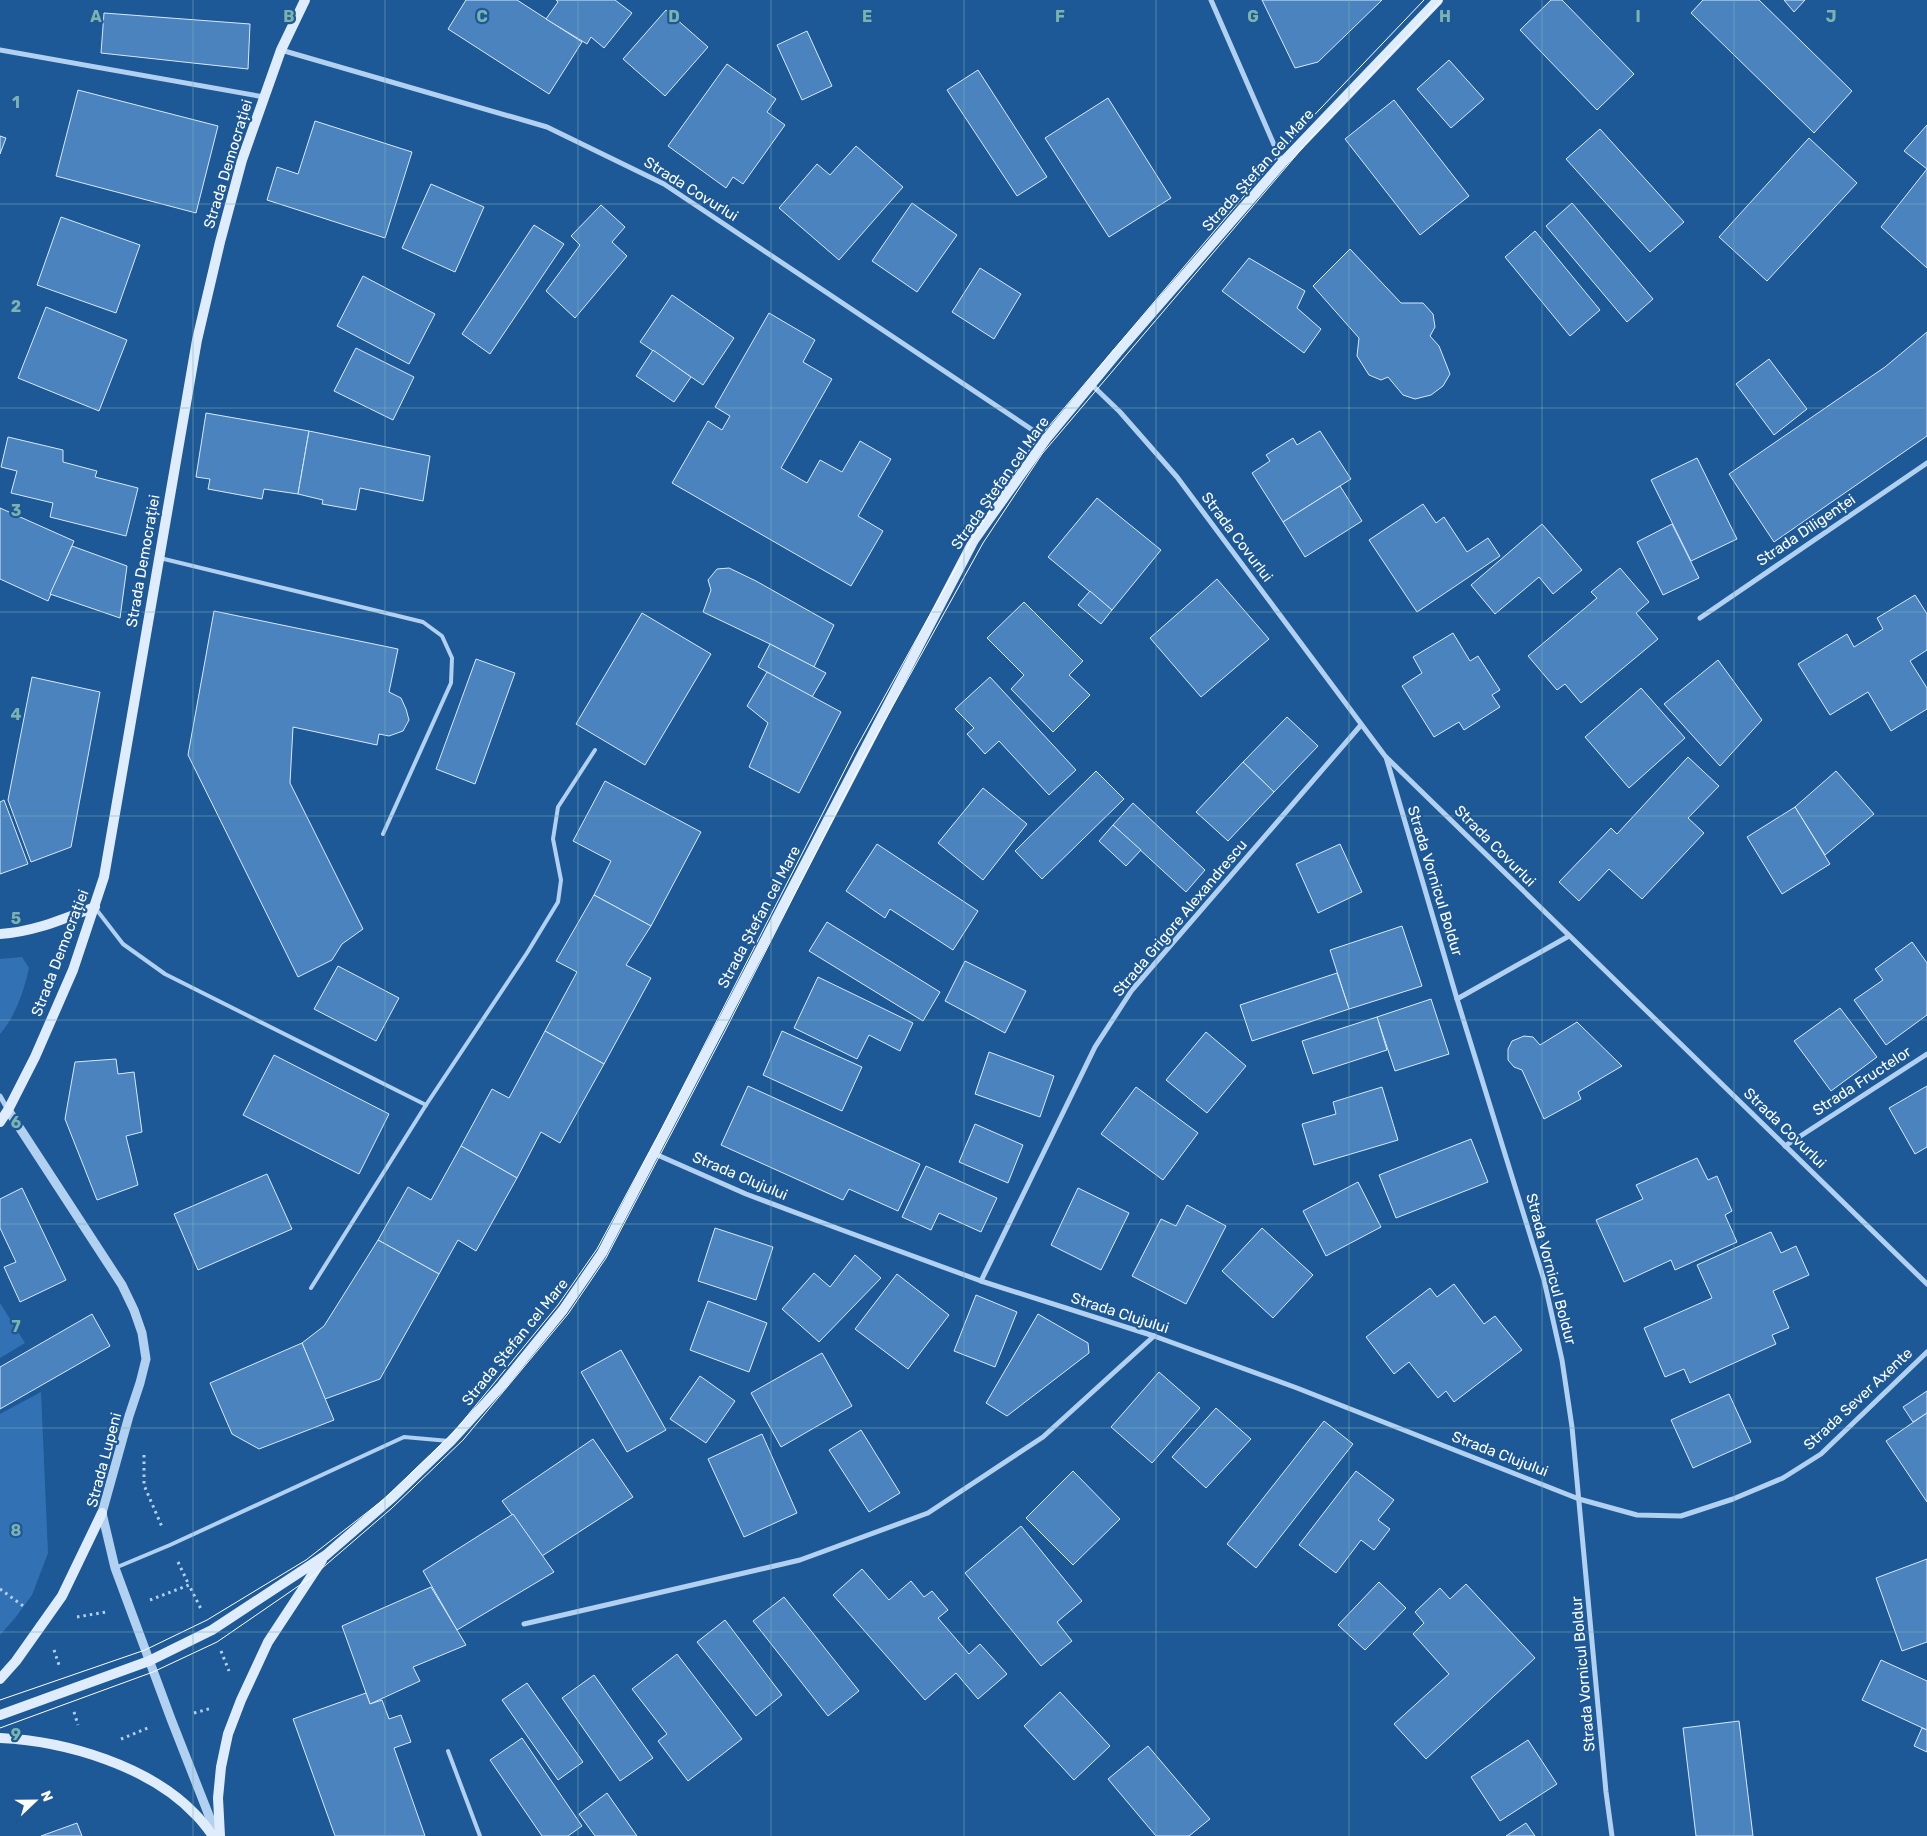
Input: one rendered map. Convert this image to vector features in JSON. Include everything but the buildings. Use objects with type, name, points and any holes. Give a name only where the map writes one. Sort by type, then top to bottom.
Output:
[{"type":"main road","name":"Strada Democrației","points":[[0,1122],[35,1057],[73,970],[104,877],[197,340],[242,160],[282,50],[305,0]]},
{"type":"main road","name":"Strada Ștefan cel Mare","points":[[0,1714],[149,1662],[212,1630],[326,1555],[394,1496],[451,1442],[502,1385],[563,1310],[602,1253],[974,540],[1046,439],[1091,384],[1282,163],[1438,0]]},
{"type":"main road","points":[[0,934],[16,933],[50,925],[94,907]]},
{"type":"main road","points":[[0,1679],[22,1654],[62,1596],[102,1513]]},
{"type":"main road","points":[[217,1836],[221,1767],[228,1734],[240,1700],[268,1642],[326,1555]]},
{"type":"main road","points":[[0,1738],[86,1753],[128,1768],[151,1780],[176,1797],[217,1836]]},
{"type":"street","points":[[1211,0],[1282,163]]},
{"type":"street","points":[[0,50],[264,97]]},
{"type":"street","name":"Strada Covurlui","points":[[282,50],[547,127],[664,184],[1046,439]]},
{"type":"street","name":"Strada Covurlui","points":[[1091,384],[1120,412],[1177,477],[1385,756],[1927,1284]]},
{"type":"street","name":"Strada Diligenței","points":[[1700,618],[1927,463]]},
{"type":"street","name":"Strada Grigore Alexandrescu","points":[[981,1281],[1095,1047],[1132,990],[1361,725]]},
{"type":"street","name":"Strada Vornicul Boldur","points":[[1385,756],[1544,1280],[1562,1360],[1572,1427],[1612,1836]]},
{"type":"street","points":[[1458,999],[1569,936]]},
{"type":"street","name":"Strada Fructelor","points":[[1785,1146],[1927,1054]]},
{"type":"street","points":[[0,1096],[8,1110]]},
{"type":"street","name":"Strada Lupeni","points":[[8,1110],[122,1285],[142,1333],[146,1359],[102,1513],[115,1568],[149,1662],[217,1836]]},
{"type":"street","name":"Strada Clujului","points":[[653,1153],[746,1194],[981,1281],[1154,1336],[1297,1388],[1579,1499]]},
{"type":"street","points":[[524,1624],[800,1560],[928,1513],[1043,1438],[1154,1336]]},
{"type":"street","name":"Strada Sever Axente","points":[[1579,1499],[1637,1515],[1680,1516],[1733,1499],[1782,1478],[1821,1454],[1927,1352]]},
{"type":"lane","points":[[158,558],[423,622],[442,636],[452,658],[451,683],[384,834]]},
{"type":"lane","points":[[310,1288],[558,902],[561,880],[553,839],[558,808],[595,750]]},
{"type":"lane","points":[[94,907],[123,944],[165,974],[426,1105]]},
{"type":"lane","points":[[115,1568],[170,1545],[404,1437],[451,1442]]},
{"type":"lane","points":[[448,1751],[480,1836]]},
{"type":"path","points":[[144,1446],[144,1485],[189,1584]]},
{"type":"shaded area","points":[[22,957],[29,968],[24,986],[14,1012],[0,1034],[0,959]]},
{"type":"shaded area","points":[[0,1303],[25,1343],[0,1358]]},
{"type":"shaded area","points":[[41,1392],[48,1553],[32,1595],[0,1635],[0,1414]]},
{"type":"tram line","points":[[0,1700],[145,1650],[207,1620],[306,1560],[383,1500],[454,1432],[558,1305],[597,1249],[661,1130],[855,750],[973,537],[1032,446],[1300,130],[1424,0]]},
{"type":"tram line","points":[[0,1728],[153,1672],[217,1642],[313,1576],[392,1508],[463,1440],[568,1314],[606,1258],[725,1031],[865,756],[983,543],[1042,454],[1310,139],[1442,0]]}]
